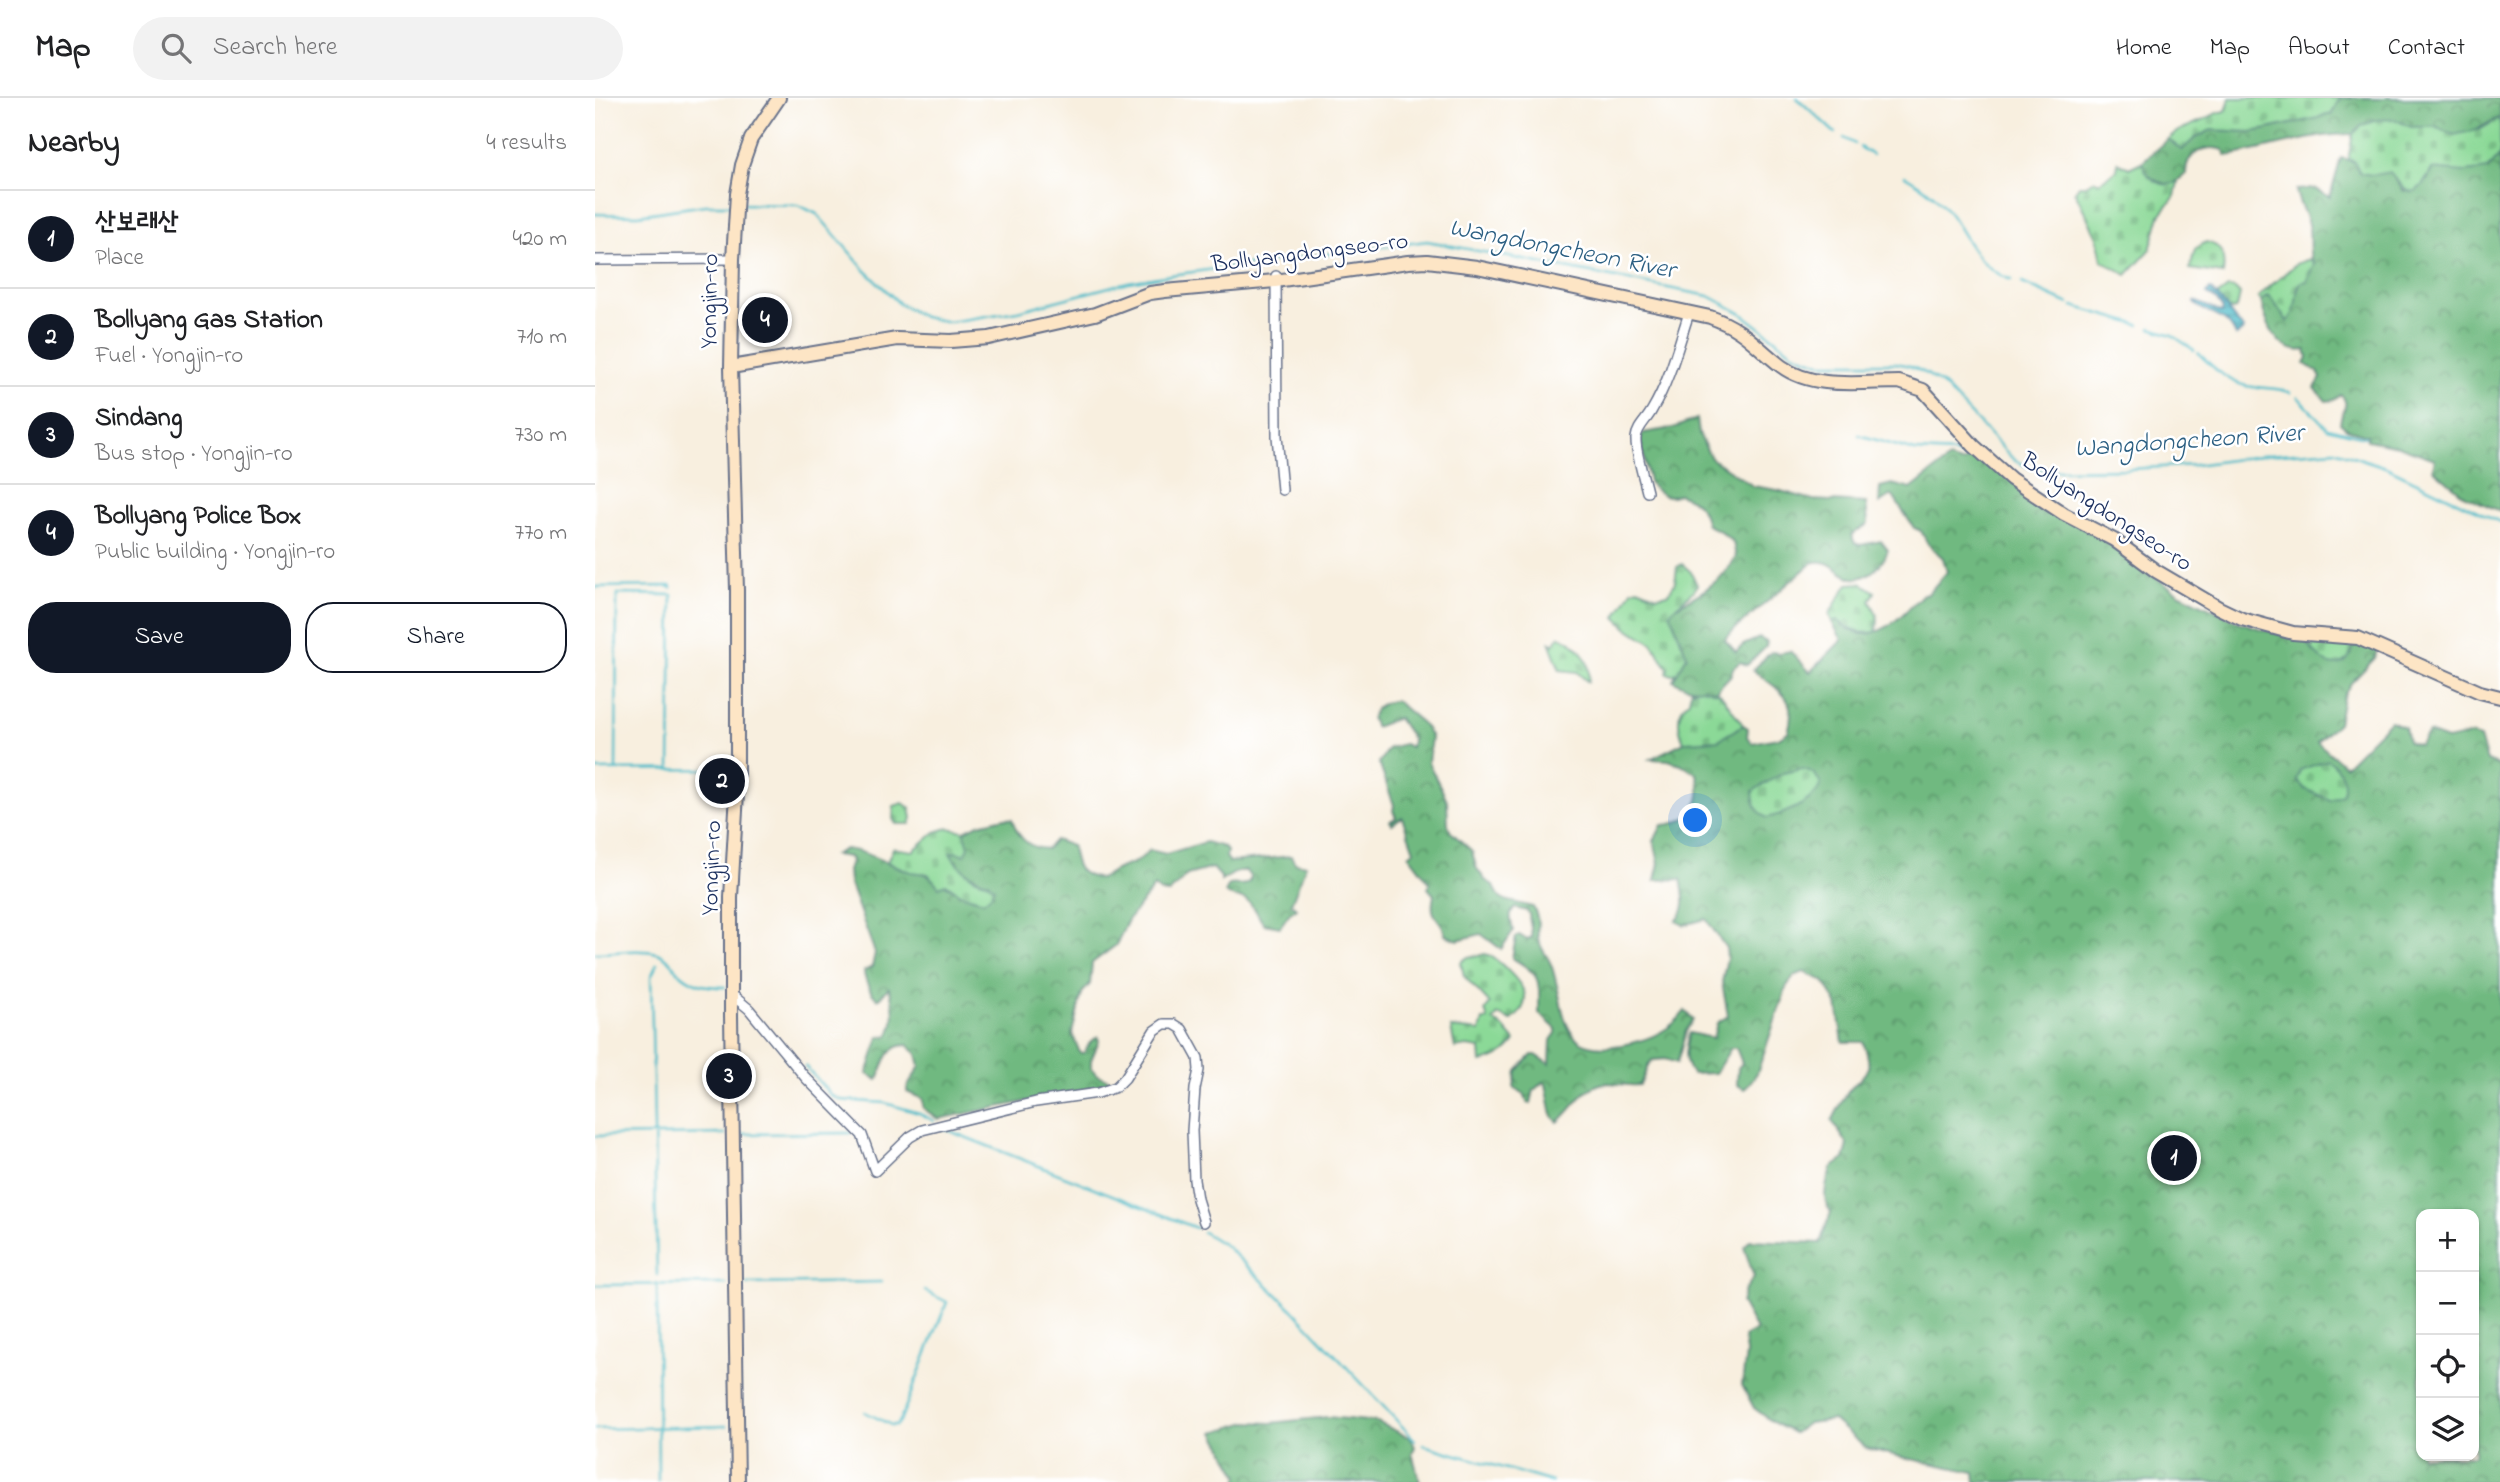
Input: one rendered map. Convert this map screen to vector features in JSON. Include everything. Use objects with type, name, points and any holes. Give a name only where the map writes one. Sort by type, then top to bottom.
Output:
[{"type":"street","name":"Yongjin-ro","points":[[738,1482],[731,995],[731,897],[737,793],[737,590],[731,367],[733,259],[736,198],[742,165],[751,139],[779,98]]},
{"type":"street","points":[[595,260],[733,259]]},
{"type":"street","name":"Bollyangdongseo-ro","points":[[731,367],[897,339],[951,341],[989,338],[1095,314],[1150,293],[1408,262],[1427,261],[1477,267],[1710,317],[1740,330],[1782,366],[1809,379],[1899,382],[1923,390],[1974,446],[2022,487],[2064,514],[2114,540],[2185,589],[2242,619],[2306,636],[2358,638],[2480,691],[2500,697]]},
{"type":"street","points":[[1276,278],[1277,436],[1282,490]]},
{"type":"street","points":[[1647,492],[1636,438],[1641,424],[1659,399],[1689,313]]},
{"type":"street","points":[[731,995],[749,1009],[806,1077],[862,1135],[875,1171],[910,1136],[922,1130],[1036,1102],[1115,1087],[1125,1079],[1154,1031],[1164,1024],[1174,1024],[1182,1029],[1198,1058],[1193,1143],[1197,1199],[1204,1222]]},
{"type":"green space","points":[[2230,98],[2340,98],[2331,115],[2253,132],[2211,130],[2195,138],[2182,150],[2168,139],[2182,129],[2226,111]]},
{"type":"green space","points":[[2340,98],[2500,98],[2500,118],[2461,135],[2434,127],[2413,128],[2393,121],[2379,120],[2353,134],[2305,139],[2226,156],[2224,150],[2204,149],[2193,156],[2186,174],[2172,185],[2153,179],[2144,167],[2143,161],[2168,139],[2182,150],[2195,138],[2211,130],[2253,132],[2331,115]]},
{"type":"green space","points":[[2500,118],[2500,155],[2488,169],[2465,172],[2432,169],[2416,190],[2407,190],[2390,172],[2373,175],[2360,173],[2354,161],[2348,160],[2353,134],[2361,126],[2376,120],[2394,119],[2411,127],[2435,127],[2454,135],[2481,129]]},
{"type":"green space","points":[[2500,155],[2500,511],[2465,496],[2433,469],[2435,459],[2398,446],[2367,440],[2367,435],[2347,429],[2340,423],[2344,399],[2341,395],[2326,401],[2315,388],[2321,378],[2318,372],[2305,364],[2308,357],[2306,350],[2288,348],[2281,343],[2270,328],[2261,301],[2267,296],[2271,298],[2287,321],[2300,283],[2314,263],[2310,252],[2308,224],[2296,190],[2315,189],[2330,197],[2341,158],[2390,172],[2404,191],[2427,180],[2432,169],[2488,169]]},
{"type":"green space","points":[[2143,161],[2147,173],[2156,181],[2167,184],[2178,181],[2175,196],[2160,215],[2150,250],[2127,275],[2102,260],[2097,237],[2075,192],[2079,185],[2086,185],[2094,180],[2099,182],[2117,170],[2118,162],[2129,168]]},
{"type":"green space","points":[[2206,242],[2216,246],[2222,253],[2223,274],[2190,269],[2195,249]]},
{"type":"green space","points":[[2310,259],[2314,263],[2307,281],[2299,283],[2295,308],[2287,321],[2271,298],[2267,296],[2261,301],[2258,297],[2296,264]]},
{"type":"green space","points":[[2228,288],[2235,289],[2240,294],[2237,308],[2233,310],[2228,309],[2217,296]]},
{"type":"green space","points":[[1697,419],[1699,434],[1711,458],[1753,486],[1813,500],[1866,503],[1868,524],[1851,535],[1855,543],[1860,545],[1881,541],[1888,550],[1877,568],[1862,577],[1847,576],[1821,562],[1812,563],[1727,636],[1725,640],[1736,652],[1743,645],[1759,638],[1767,642],[1766,647],[1747,665],[1740,662],[1733,668],[1731,675],[1716,691],[1689,688],[1673,680],[1687,656],[1670,613],[1673,608],[1700,593],[1723,574],[1736,557],[1733,542],[1707,525],[1701,508],[1695,502],[1678,494],[1665,495],[1652,486],[1640,437],[1643,433],[1673,428]]},
{"type":"green space","points":[[1971,458],[1981,459],[2181,594],[2239,622],[2308,643],[2314,652],[2351,655],[2354,644],[2377,649],[2375,658],[2351,683],[2343,697],[2338,723],[2317,742],[2345,766],[2390,721],[2405,727],[2408,742],[2419,745],[2428,733],[2447,740],[2470,735],[2480,738],[2487,761],[2500,766],[2500,1482],[1975,1482],[1974,1472],[1866,1448],[1833,1420],[1808,1423],[1794,1433],[1774,1423],[1754,1408],[1742,1385],[1746,1353],[1744,1337],[1756,1330],[1741,1303],[1745,1290],[1754,1277],[1744,1247],[1750,1240],[1820,1243],[1831,1212],[1826,1202],[1826,1185],[1831,1168],[1844,1159],[1848,1145],[1832,1121],[1846,1095],[1866,1073],[1869,1062],[1863,1042],[1843,1042],[1837,1004],[1824,981],[1804,972],[1794,976],[1787,986],[1757,1073],[1745,1089],[1737,1085],[1738,1068],[1742,1063],[1736,1048],[1731,1048],[1715,1073],[1692,1074],[1686,1059],[1689,1033],[1713,1038],[1717,1023],[1728,1016],[1722,982],[1727,958],[1726,948],[1706,919],[1684,925],[1676,921],[1684,907],[1681,879],[1655,880],[1659,863],[1654,841],[1662,825],[1681,820],[1694,810],[1699,784],[1697,774],[1681,764],[1650,759],[1684,742],[1718,740],[1743,725],[1748,728],[1747,737],[1752,743],[1778,738],[1788,732],[1791,710],[1784,695],[1753,670],[1771,652],[1790,651],[1810,672],[1842,640],[1832,622],[1837,620],[1862,634],[1880,631],[1903,614],[1923,594],[1927,595],[1947,572],[1943,558],[1928,544],[1921,531],[1914,528],[1892,495],[1879,504],[1880,487],[1892,484],[1911,489],[1949,459],[1961,463]]},
{"type":"green space","points":[[1682,564],[1691,572],[1697,585],[1670,613],[1687,656],[1677,673],[1672,675],[1667,673],[1668,668],[1652,643],[1627,628],[1616,617],[1632,590],[1638,588],[1657,596],[1668,594],[1675,583],[1677,567]]},
{"type":"green space","points":[[1862,583],[1875,592],[1870,601],[1877,616],[1876,632],[1860,632],[1837,620],[1832,622],[1829,614],[1848,584]]},
{"type":"green space","points":[[1560,636],[1573,643],[1583,654],[1588,667],[1588,682],[1577,672],[1560,670],[1549,641],[1553,645]]},
{"type":"green space","points":[[2321,641],[2354,644],[2345,661],[2333,664],[2320,657],[2308,643]]},
{"type":"green space","points":[[1702,688],[1720,693],[1743,725],[1718,740],[1684,742],[1679,726],[1681,710],[1689,701],[1691,690]]},
{"type":"green space","points":[[1396,701],[1422,723],[1431,737],[1428,762],[1447,800],[1451,832],[1472,851],[1476,867],[1485,880],[1493,885],[1501,899],[1533,907],[1538,920],[1539,942],[1552,967],[1569,1029],[1577,1039],[1588,1045],[1604,1047],[1651,1037],[1666,1029],[1685,1011],[1693,1019],[1686,1031],[1677,1063],[1665,1059],[1653,1060],[1640,1085],[1606,1083],[1591,1088],[1558,1122],[1552,1116],[1546,1084],[1543,1082],[1534,1090],[1531,1103],[1514,1087],[1517,1071],[1532,1055],[1550,1064],[1551,1040],[1556,1033],[1556,1029],[1539,1013],[1539,986],[1534,974],[1512,958],[1516,937],[1519,935],[1526,939],[1531,938],[1529,914],[1515,908],[1511,913],[1513,931],[1501,949],[1481,934],[1458,940],[1445,935],[1442,925],[1434,915],[1434,895],[1428,888],[1430,883],[1409,855],[1414,851],[1402,817],[1392,824],[1390,821],[1396,818],[1394,805],[1379,763],[1388,748],[1404,744],[1411,747],[1412,739],[1398,718],[1375,727],[1371,719],[1380,706]]},
{"type":"green space","points":[[2328,760],[2339,771],[2344,785],[2342,795],[2330,800],[2305,789],[2297,780],[2300,770]]},
{"type":"green space","points":[[1802,769],[1811,772],[1818,779],[1821,785],[1817,791],[1790,810],[1767,818],[1764,816],[1756,807],[1753,791],[1783,773]]},
{"type":"green space","points":[[903,803],[910,808],[910,824],[896,824],[893,819],[894,806]]},
{"type":"green space","points":[[1004,818],[1012,819],[1020,836],[1029,844],[1047,849],[1055,840],[1072,846],[1074,859],[1082,872],[1100,879],[1138,861],[1150,850],[1166,854],[1206,842],[1224,847],[1230,862],[1291,856],[1295,863],[1306,865],[1291,904],[1297,908],[1280,927],[1264,924],[1247,901],[1225,893],[1229,885],[1244,885],[1249,881],[1251,878],[1246,871],[1238,871],[1221,881],[1213,868],[1187,875],[1169,893],[1154,887],[1128,920],[1116,945],[1092,963],[1090,984],[1082,993],[1072,1033],[1080,1053],[1084,1053],[1091,1041],[1098,1037],[1091,1068],[1097,1075],[1109,1080],[1108,1084],[938,1119],[923,1108],[923,1099],[907,1092],[920,1066],[917,1054],[908,1045],[895,1048],[891,1052],[878,1080],[867,1074],[879,1037],[888,1036],[891,1030],[893,1006],[889,988],[878,999],[867,982],[864,971],[872,967],[875,953],[849,882],[848,870],[851,861],[849,857],[834,855],[845,849],[861,852],[908,871],[928,875],[963,894],[984,901],[988,882],[966,871],[949,853],[965,854],[968,847],[964,831]]},
{"type":"green space","points":[[948,828],[964,831],[969,847],[965,855],[950,853],[955,861],[971,876],[989,883],[994,888],[984,901],[960,894],[946,884],[939,887],[928,874],[911,872],[887,862],[893,848],[913,851],[935,832]]},
{"type":"green space","points":[[1485,954],[1495,959],[1513,976],[1522,987],[1525,1001],[1520,1012],[1511,1021],[1498,1015],[1493,1021],[1503,1027],[1515,1041],[1500,1055],[1481,1062],[1480,1048],[1455,1048],[1451,1028],[1480,1031],[1483,1020],[1488,1020],[1485,1011],[1490,1004],[1464,976],[1461,962],[1468,957]]},
{"type":"green space","points":[[1328,1417],[1377,1422],[1411,1438],[1415,1447],[1412,1453],[1420,1482],[1236,1482],[1239,1476],[1214,1432],[1248,1422],[1271,1423]]},
{"type":"water","points":[[2210,289],[2244,329],[2236,336],[2224,320],[2195,304],[2195,301],[2222,313],[2223,309],[2216,299],[2207,294]]},
{"type":"waterway","points":[[1797,98],[1835,133]]},
{"type":"waterway","points":[[1844,138],[1855,144]]},
{"type":"waterway","points":[[1860,147],[1872,155]]},
{"type":"waterway","points":[[1905,176],[1937,199],[1986,265],[2011,280]]},
{"type":"waterway","name":"Wangdongcheon River","points":[[741,204],[798,205],[817,214],[864,269],[900,304],[923,317],[949,322],[1018,311],[1128,282],[1427,241],[1709,296],[1741,313],[1793,353],[1821,363],[1896,363],[1910,366],[1944,386],[2014,460],[2031,468],[2128,469],[2195,465],[2266,455],[2335,450],[2388,468],[2500,522]]},
{"type":"waterway","name":"Wangdongcheon River","points":[[595,214],[638,215],[705,205],[734,205]]},
{"type":"waterway","points":[[2022,283],[2069,304]]},
{"type":"waterway","points":[[2073,306],[2139,325]]},
{"type":"waterway","points":[[2151,328],[2172,335],[2194,350]]},
{"type":"waterway","points":[[2198,353],[2232,381],[2291,393]]},
{"type":"waterway","points":[[2298,397],[2327,428],[2365,437]]},
{"type":"waterway","points":[[1859,435],[1915,451],[1955,453],[1968,458]]},
{"type":"waterway","points":[[595,587],[671,588]]},
{"type":"waterway","points":[[616,769],[617,594],[672,595],[670,769]]},
{"type":"waterway","points":[[595,770],[727,769]]},
{"type":"waterway","points":[[595,953],[657,953],[694,982],[705,986],[725,987]]},
{"type":"waterway","points":[[657,964],[651,977],[657,1275]]},
{"type":"waterway","points":[[805,1066],[831,1095],[841,1100],[885,1103],[919,1113],[934,1121]]},
{"type":"waterway","points":[[942,1128],[1196,1228]]},
{"type":"waterway","points":[[742,1134],[851,1133]]},
{"type":"waterway","points":[[595,1136],[725,1134]]},
{"type":"waterway","points":[[1203,1232],[1226,1246],[1293,1310],[1415,1440]]},
{"type":"waterway","points":[[747,1284],[881,1282]]},
{"type":"waterway","points":[[657,1283],[658,1482]]},
{"type":"waterway","points":[[595,1285],[726,1284]]},
{"type":"waterway","points":[[865,1412],[891,1425],[897,1425],[900,1421],[947,1302],[925,1291]]},
{"type":"waterway","points":[[595,1429],[726,1426]]},
{"type":"waterway","points":[[1423,1445],[1552,1482]]},
{"type":"place","name":"Bollyang Police Box","points":[[765,320]]},
{"type":"place","name":"Bollyang Gas Station","points":[[722,781]]},
{"type":"place","name":"Sindang","points":[[729,1076]]},
{"type":"place","name":"산보래산","points":[[2174,1158]]}]
